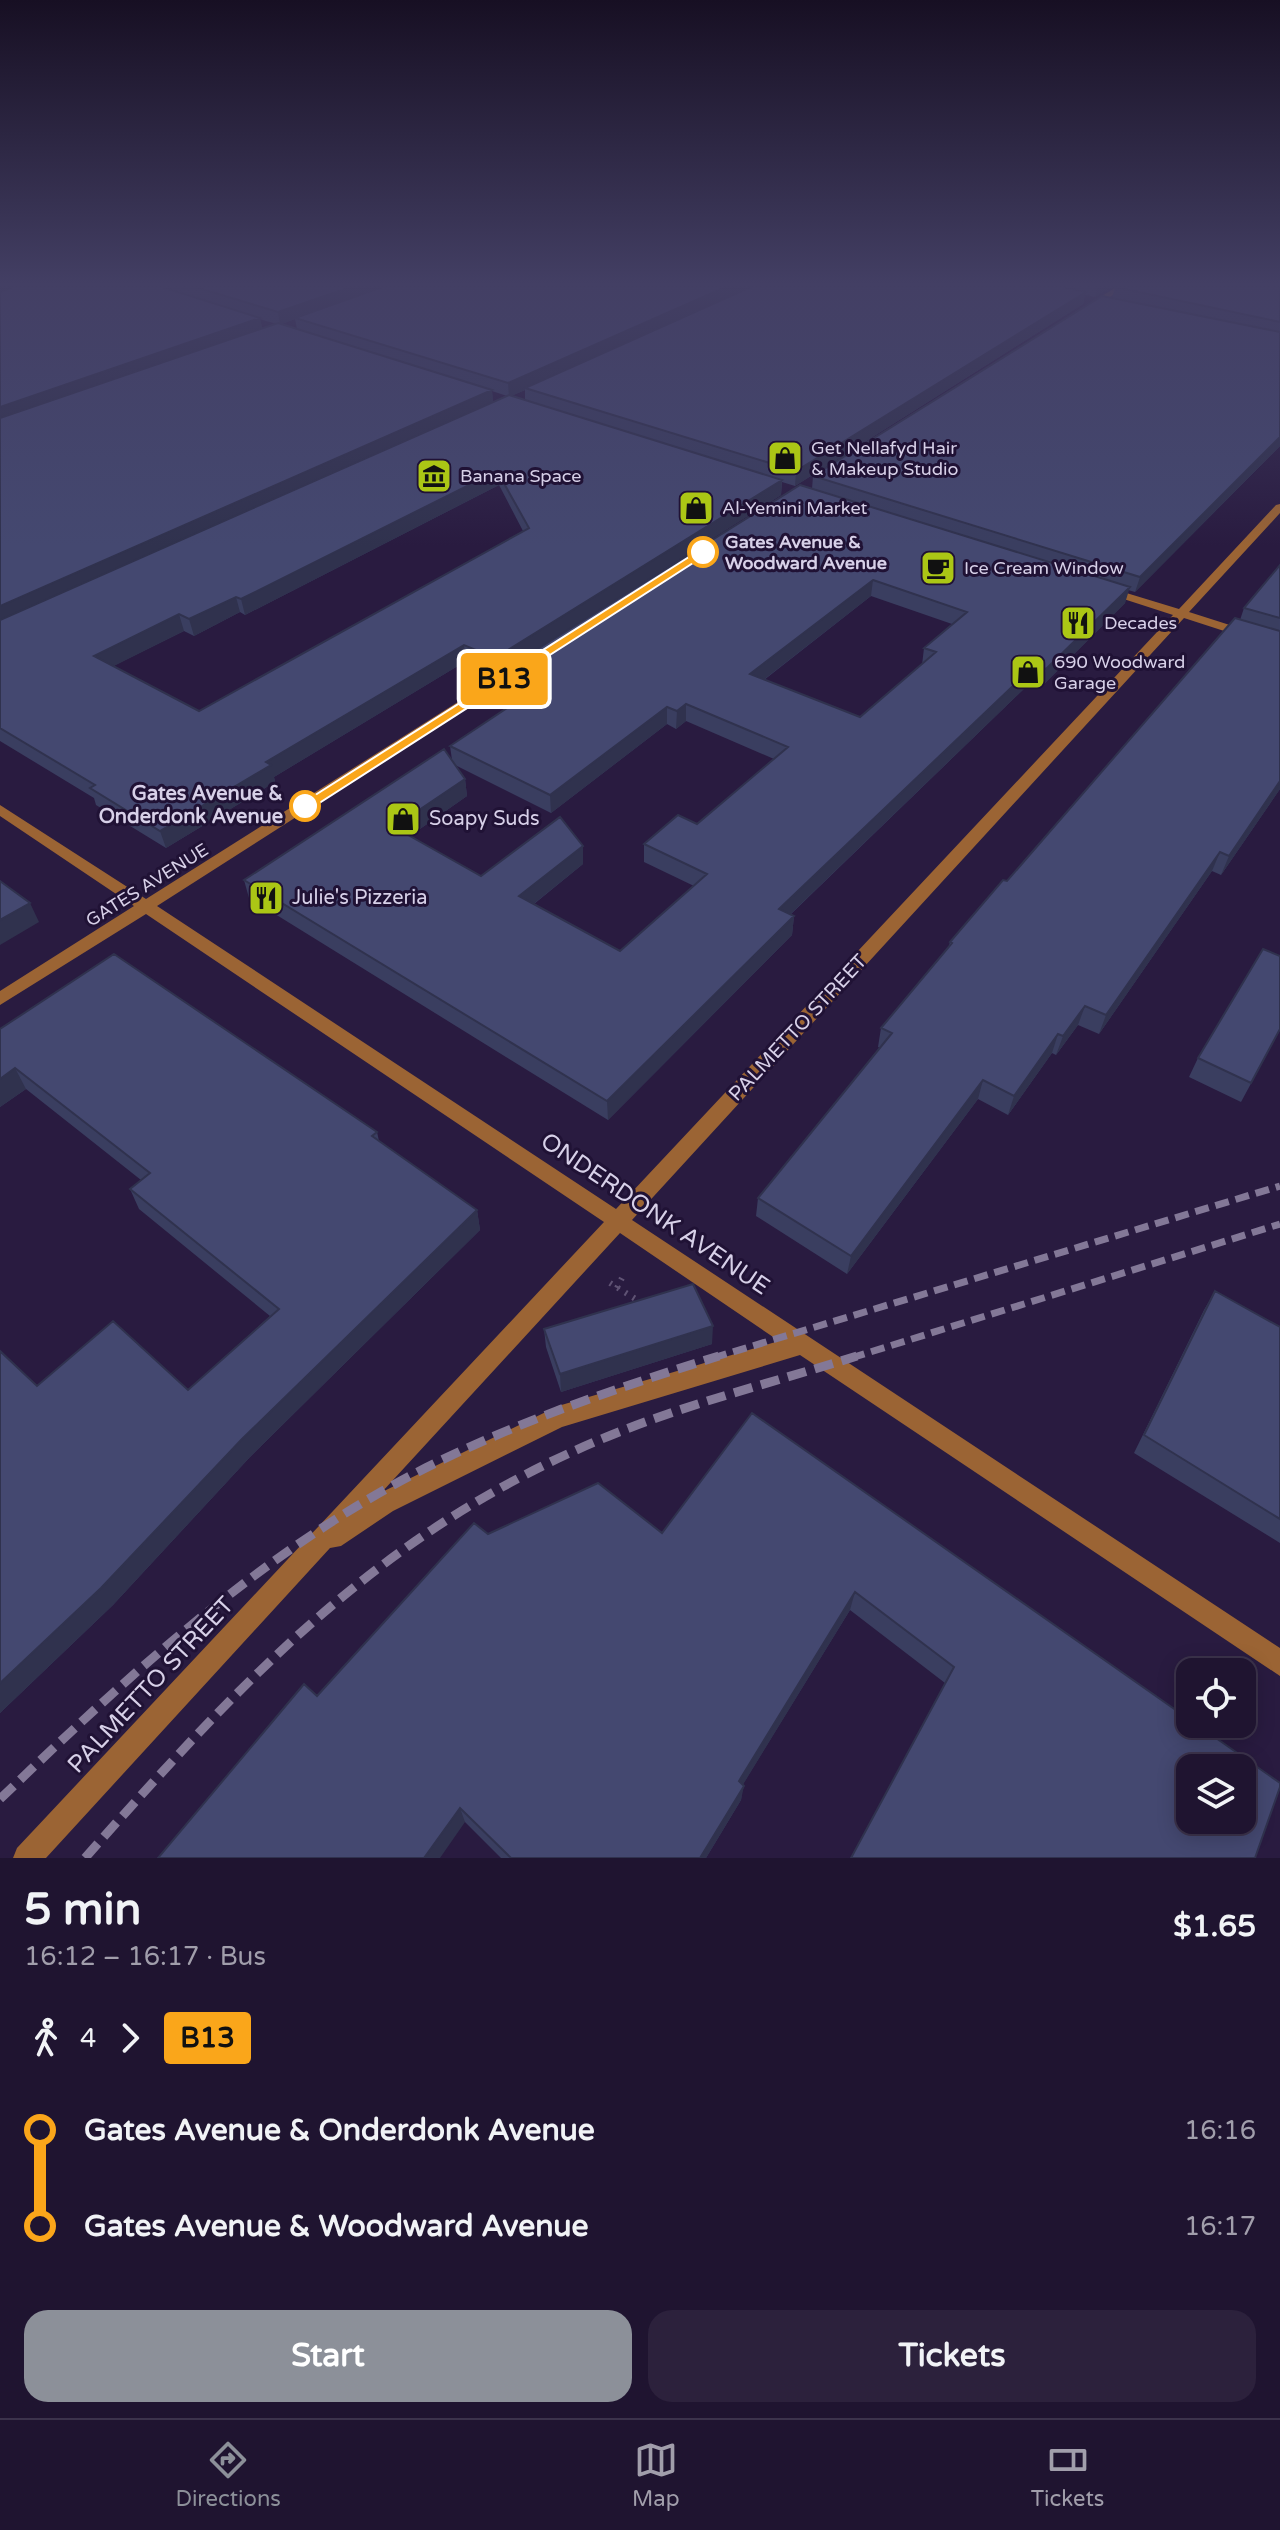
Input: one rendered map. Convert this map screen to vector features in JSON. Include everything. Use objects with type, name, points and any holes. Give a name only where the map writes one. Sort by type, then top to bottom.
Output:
[{"type":"street","name":"PALMETTO STREET","points":[[27,1858],[1280,507]]},
{"type":"street","points":[[1093,586],[1280,645]]},
{"type":"street","name":"GATES AVENUE","points":[[0,999],[544,653]]},
{"type":"street","name":"ONDERDONK AVENUE","points":[[0,809],[1280,1663]]},
{"type":"street","name":"PALMETTO STREET","points":[[314,1548],[385,1503],[558,1417],[802,1344]]},
{"type":"path","points":[[617,1288],[623,1276]]},
{"type":"path","points":[[603,1279],[655,1311]]},
{"type":"building","points":[[0,373],[100,373],[0,407]]},
{"type":"building","points":[[133,373],[437,373],[492,390],[0,606],[0,418]]},
{"type":"building","points":[[474,373],[531,373],[508,383]]},
{"type":"building","points":[[559,373],[955,373],[796,471],[525,388]]},
{"type":"building","points":[[979,373],[1280,373],[1280,437],[1140,577],[813,476]]},
{"type":"building","points":[[509,395],[782,480],[495,658],[464,645],[266,762],[271,765],[160,831],[90,788],[95,785],[0,728],[0,620]],"holes":[[[497,471],[529,528],[199,711],[94,656],[179,614],[189,619],[236,597],[241,599]]]},
{"type":"building","points":[[800,485],[1130,587],[1046,669],[1035,665],[779,909],[794,916],[607,1101],[244,880],[444,749],[465,779],[394,827],[481,876],[560,817],[583,846],[519,896],[620,951],[707,874],[644,844],[678,815],[697,824],[788,747],[686,704],[677,711],[667,707],[550,795],[450,746],[549,680],[512,665]],"holes":[[[873,580],[967,612],[924,648],[936,652],[860,717],[750,674]]]},
{"type":"building","points":[[1280,565],[1280,618],[1244,608]]},
{"type":"building","points":[[1235,618],[1280,631],[1280,781],[1229,856],[1220,852],[1106,1015],[1085,1006],[1063,1036],[1058,1034],[1014,1096],[983,1080],[851,1256],[758,1198],[892,1033],[881,1028],[950,942],[1003,880],[1007,881]]},
{"type":"building","points":[[0,881],[30,903],[0,920]]},
{"type":"building","points":[[1263,949],[1280,956],[1280,1029],[1251,1083],[1198,1058]]},
{"type":"building","points":[[114,954],[377,1132],[372,1136],[477,1210],[242,1439],[101,1588],[0,1683],[0,1351],[37,1386],[113,1321],[188,1390],[279,1309],[130,1189],[150,1173],[15,1068],[0,1079],[0,1029]]},
{"type":"building","points":[[693,1284],[713,1326],[560,1374],[544,1329]]},
{"type":"building","points":[[1215,1291],[1280,1327],[1280,1519],[1144,1435]]},
{"type":"building","points":[[752,1413],[1176,1710],[1176,1738],[1216,1738],[1239,1754],[1176,1754],[1176,1834],[1256,1834],[1256,1766],[1280,1783],[1255,1858],[851,1858],[954,1667],[855,1592],[739,1781],[744,1786],[700,1858],[511,1858],[460,1808],[424,1858],[158,1858],[304,1684],[317,1696],[474,1523],[488,1534],[598,1483],[662,1533]]},
{"type":"railway","points":[[713,1358],[1280,1186]]},
{"type":"railway","points":[[851,1358],[1280,1224]]},
{"type":"railway","points":[[0,1799],[143,1666],[193,1624],[244,1583],[351,1509],[483,1441],[600,1395],[719,1356]]},
{"type":"railway","points":[[85,1858],[261,1670],[321,1615],[385,1563],[453,1516],[528,1473],[639,1424],[857,1356]]},
{"type":"bus line","name":"B13","points":[[305,806],[703,552]]},
{"type":"place","name":"Get Nellafyd Hair & Makeup Studio","points":[[785,458]]},
{"type":"place","name":"Banana Space","points":[[434,476]]},
{"type":"place","name":"Al-Yemini Market","points":[[696,508]]},
{"type":"place","name":"Gates Avenue & Woodward Avenue","points":[[703,552]]},
{"type":"place","name":"Ice Cream Window","points":[[938,568]]},
{"type":"place","name":"Decades","points":[[1078,623]]},
{"type":"place","name":"690 Woodward Garage","points":[[1028,672]]},
{"type":"place","name":"Gates Avenue & Onderdonk Avenue","points":[[305,806]]},
{"type":"place","name":"Soapy Suds","points":[[403,819]]},
{"type":"place","name":"Julie's Pizzeria","points":[[266,898]]}]
